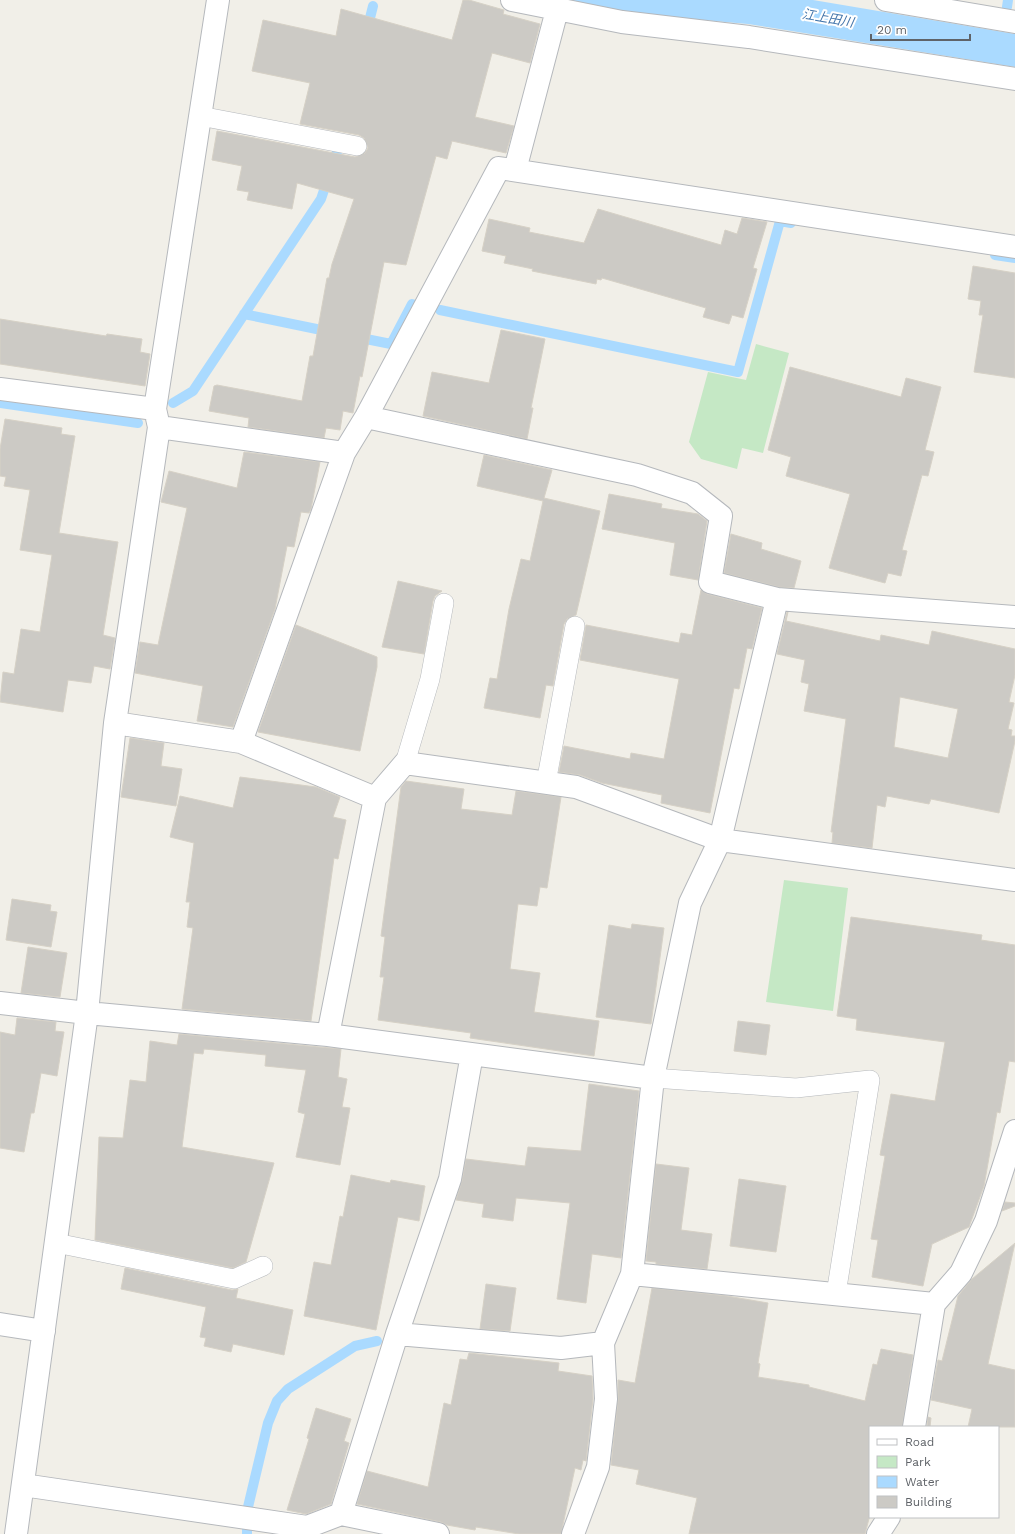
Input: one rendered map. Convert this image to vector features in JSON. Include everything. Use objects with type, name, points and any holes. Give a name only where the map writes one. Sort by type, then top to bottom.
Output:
[{"type":"street","points":[[16,1534],[87,1013],[115,723],[200,116],[218,0]]},
{"type":"street","points":[[512,0],[622,22],[749,37],[1015,78]]},
{"type":"street","points":[[886,0],[1015,22]]},
{"type":"street","points":[[515,170],[557,10]]},
{"type":"street","points":[[241,742],[344,453],[366,418],[499,168],[1015,246]]},
{"type":"street","points":[[0,389],[344,453]]},
{"type":"street","points":[[366,418],[637,475],[692,493],[721,516],[710,582],[777,599],[1015,617]]},
{"type":"street","points":[[573,1534],[598,1467],[606,1399],[603,1343],[632,1274],[653,1078],[690,903],[720,840],[777,599]]},
{"type":"street","points":[[115,723],[241,742],[376,798]]},
{"type":"street","points":[[328,1035],[376,798],[404,763],[576,787],[720,840],[1015,880]]},
{"type":"street","points":[[0,1003],[87,1013],[328,1035],[653,1078]]},
{"type":"street","points":[[341,1514],[397,1334],[450,1179],[472,1054]]},
{"type":"street","points":[[914,1426],[934,1304],[961,1273],[974,1247],[986,1221],[1015,1130]]},
{"type":"street","points":[[632,1274],[934,1304]]},
{"type":"street","points":[[0,1324],[44,1331]]},
{"type":"street","points":[[397,1334],[561,1348],[603,1343]]},
{"type":"street","points":[[23,1485],[307,1527],[341,1514],[438,1534]]},
{"type":"street","points":[[878,1534],[888,1518]]},
{"type":"lane","points":[[200,116],[357,146]]},
{"type":"lane","points":[[404,763],[430,679],[444,603]]},
{"type":"lane","points":[[546,783],[575,626]]},
{"type":"lane","points":[[653,1078],[796,1088],[870,1080],[836,1294]]},
{"type":"lane","points":[[56,1243],[234,1280],[263,1266]]},
{"type":"green space","points":[[756,344],[789,353],[763,453],[742,448],[737,469],[701,459],[689,442],[708,372],[746,380]]},
{"type":"green space","points":[[784,880],[848,888],[833,1011],[766,1002]]},
{"type":"water","name":"江上田川","points":[[543,0],[813,0],[1015,34],[1015,67],[748,24],[635,14]]},
{"type":"building","points":[[463,0],[469,0],[504,10],[503,14],[540,24],[530,63],[492,53],[475,117],[514,126],[506,153],[452,141],[447,159],[436,156],[406,265],[384,262],[362,377],[360,376],[353,413],[343,411],[340,430],[326,428],[324,438],[248,427],[249,418],[209,411],[214,386],[217,385],[302,401],[310,356],[313,356],[327,278],[329,278],[332,264],[354,199],[297,183],[292,209],[247,200],[249,192],[237,190],[242,166],[212,160],[217,131],[355,157],[365,153],[368,148],[364,138],[359,135],[300,124],[310,83],[252,71],[263,20],[336,36],[341,9],[452,40]]},
{"type":"building","points":[[598,209],[721,245],[725,230],[737,234],[742,218],[767,222],[753,268],[757,269],[743,318],[732,315],[729,324],[703,317],[706,308],[602,278],[601,280],[597,279],[596,284],[532,271],[533,269],[504,263],[506,256],[482,251],[489,219],[530,228],[529,232],[584,243]]},
{"type":"building","points":[[973,266],[1015,273],[1015,378],[974,372],[983,315],[979,315],[981,301],[968,299]]},
{"type":"building","points":[[0,319],[106,336],[107,334],[142,339],[140,352],[150,354],[145,386],[0,364]]},
{"type":"building","points":[[501,330],[545,339],[531,408],[533,408],[527,439],[423,416],[432,372],[489,383]]},
{"type":"building","points":[[790,367],[901,397],[906,378],[941,387],[925,450],[934,452],[928,476],[922,475],[902,550],[907,551],[901,576],[888,573],[885,583],[829,568],[850,494],[786,476],[791,457],[768,450]]},
{"type":"building","points":[[5,419],[62,428],[61,434],[75,436],[59,533],[118,542],[103,635],[115,638],[110,669],[94,666],[91,683],[68,680],[63,712],[0,702],[3,672],[14,674],[21,629],[40,632],[52,555],[20,550],[30,490],[4,486],[6,477],[0,476],[0,449]]},
{"type":"building","points":[[244,452],[320,462],[311,509],[309,513],[301,512],[294,547],[287,546],[275,609],[233,727],[197,721],[203,686],[135,673],[140,642],[158,645],[187,508],[161,502],[169,471],[237,488]]},
{"type":"building","points":[[484,455],[552,470],[544,498],[600,511],[576,615],[567,619],[564,624],[553,686],[546,685],[540,718],[484,708],[490,678],[497,679],[509,609],[521,559],[530,561],[543,501],[477,486]]},
{"type":"building","points":[[609,494],[662,504],[661,508],[698,514],[707,521],[698,580],[670,575],[675,543],[602,529]]},
{"type":"building","points":[[731,534],[762,543],[761,549],[801,561],[794,588],[779,587],[724,573]]},
{"type":"building","points":[[398,581],[442,591],[435,596],[433,601],[424,654],[382,647]]},
{"type":"building","points":[[701,590],[707,594],[762,608],[752,649],[747,648],[739,689],[734,688],[710,813],[661,803],[662,795],[602,783],[580,775],[559,772],[564,746],[630,759],[631,753],[664,759],[679,679],[580,660],[586,625],[679,643],[681,633],[692,635]]},
{"type":"building","points":[[787,612],[786,621],[880,641],[881,635],[929,645],[932,631],[1015,649],[1015,675],[1009,702],[1014,703],[1008,729],[1012,730],[1011,736],[1015,736],[1015,741],[999,813],[931,799],[929,804],[887,796],[885,807],[877,805],[872,848],[832,843],[833,832],[831,832],[846,719],[804,711],[809,684],[801,682],[805,660],[777,654]],"holes":[[[900,697],[958,709],[948,758],[894,747]]]},
{"type":"building","points":[[296,625],[377,657],[377,667],[360,751],[258,732]]},
{"type":"building","points":[[130,738],[164,743],[161,766],[182,769],[176,806],[121,797]]},
{"type":"building","points":[[240,777],[316,787],[340,797],[333,817],[346,820],[338,859],[334,858],[311,1021],[182,1009],[193,928],[187,927],[190,902],[186,902],[194,843],[170,837],[180,796],[233,808]]},
{"type":"building","points":[[406,781],[464,789],[461,809],[512,815],[516,791],[561,797],[547,888],[540,887],[537,906],[518,904],[510,969],[540,973],[534,1012],[599,1021],[594,1056],[470,1038],[471,1033],[378,1020],[384,977],[380,977],[385,937],[381,936],[401,787]]},
{"type":"building","points":[[12,899],[51,905],[50,911],[57,912],[51,947],[6,940]]},
{"type":"building","points":[[851,917],[982,935],[981,940],[1015,945],[1015,1062],[1009,1061],[1000,1113],[997,1112],[984,1186],[969,1227],[932,1244],[923,1286],[872,1277],[878,1240],[871,1239],[885,1156],[880,1155],[891,1094],[935,1101],[945,1042],[856,1030],[857,1019],[837,1016]]},
{"type":"building","points":[[632,924],[664,928],[651,1024],[596,1017],[609,925],[631,929]]},
{"type":"building","points":[[28,947],[67,953],[60,997],[21,993]]},
{"type":"building","points":[[17,1018],[56,1022],[55,1031],[64,1032],[57,1076],[41,1073],[34,1113],[31,1113],[24,1152],[0,1148],[0,1032],[15,1035]]},
{"type":"building","points":[[738,1021],[770,1025],[766,1055],[734,1051]]},
{"type":"building","points":[[179,1034],[341,1049],[338,1077],[347,1079],[342,1107],[350,1108],[340,1165],[296,1157],[305,1114],[298,1112],[306,1070],[265,1066],[266,1055],[204,1049],[203,1054],[194,1053],[182,1147],[274,1163],[246,1262],[233,1268],[95,1240],[99,1137],[123,1138],[130,1080],[146,1082],[150,1041],[177,1045]]},
{"type":"building","points":[[589,1084],[639,1091],[621,1258],[592,1254],[586,1303],[557,1299],[570,1203],[516,1198],[513,1221],[482,1217],[484,1204],[456,1200],[462,1181],[466,1159],[525,1166],[528,1147],[581,1151]]},
{"type":"building","points":[[656,1164],[689,1168],[681,1230],[712,1234],[707,1269],[656,1264],[656,1262],[646,1261]]},
{"type":"building","points":[[351,1175],[390,1183],[391,1180],[425,1186],[419,1221],[398,1217],[376,1330],[304,1316],[314,1262],[331,1265],[340,1216],[343,1217]]},
{"type":"building","points":[[739,1179],[786,1186],[776,1252],[730,1246]]},
{"type":"building","points":[[1005,1202],[1015,1203],[1015,1206],[1002,1211]]},
{"type":"building","points":[[1015,1243],[988,1364],[1015,1370],[1015,1427],[968,1426],[972,1409],[931,1400],[938,1360],[942,1361],[958,1296],[972,1279]]},
{"type":"building","points":[[125,1268],[232,1290],[238,1289],[236,1298],[293,1310],[284,1355],[233,1344],[231,1352],[204,1346],[206,1338],[200,1337],[206,1307],[121,1289]]},
{"type":"building","points":[[486,1284],[516,1288],[510,1331],[480,1329]]},
{"type":"building","points":[[652,1288],[727,1296],[768,1303],[758,1363],[760,1364],[758,1377],[809,1385],[809,1387],[865,1401],[873,1364],[877,1365],[881,1349],[913,1355],[902,1426],[869,1426],[869,1518],[865,1534],[689,1534],[697,1498],[636,1484],[639,1470],[611,1465],[618,1400],[618,1380],[635,1383]]},
{"type":"building","points":[[469,1353],[559,1363],[558,1371],[592,1376],[593,1399],[586,1461],[583,1460],[581,1470],[575,1468],[561,1534],[519,1534],[476,1527],[475,1530],[357,1504],[367,1471],[428,1487],[444,1403],[451,1405],[460,1359],[467,1360]]},
{"type":"building","points":[[316,1408],[351,1419],[344,1441],[349,1443],[331,1504],[306,1514],[287,1510],[309,1439],[307,1438]]},
{"type":"building","points":[[928,1417],[931,1418],[930,1426],[927,1426]]},
{"type":"waterway","points":[[1007,7],[1008,0]]},
{"type":"waterway","points":[[367,30],[373,6]]},
{"type":"waterway","points":[[173,403],[193,391],[321,199],[338,149]]},
{"type":"waterway","points":[[440,310],[738,372],[780,221],[791,223]]},
{"type":"waterway","points":[[995,255],[1015,258]]},
{"type":"waterway","points":[[356,337],[391,344],[412,304],[416,305]]},
{"type":"waterway","points":[[244,314],[331,332]]},
{"type":"waterway","points":[[0,403],[138,423]]},
{"type":"waterway","points":[[248,1507],[268,1423],[277,1401],[288,1389],[355,1346],[377,1341]]},
{"type":"waterway","points":[[247,1529],[247,1534]]}]
